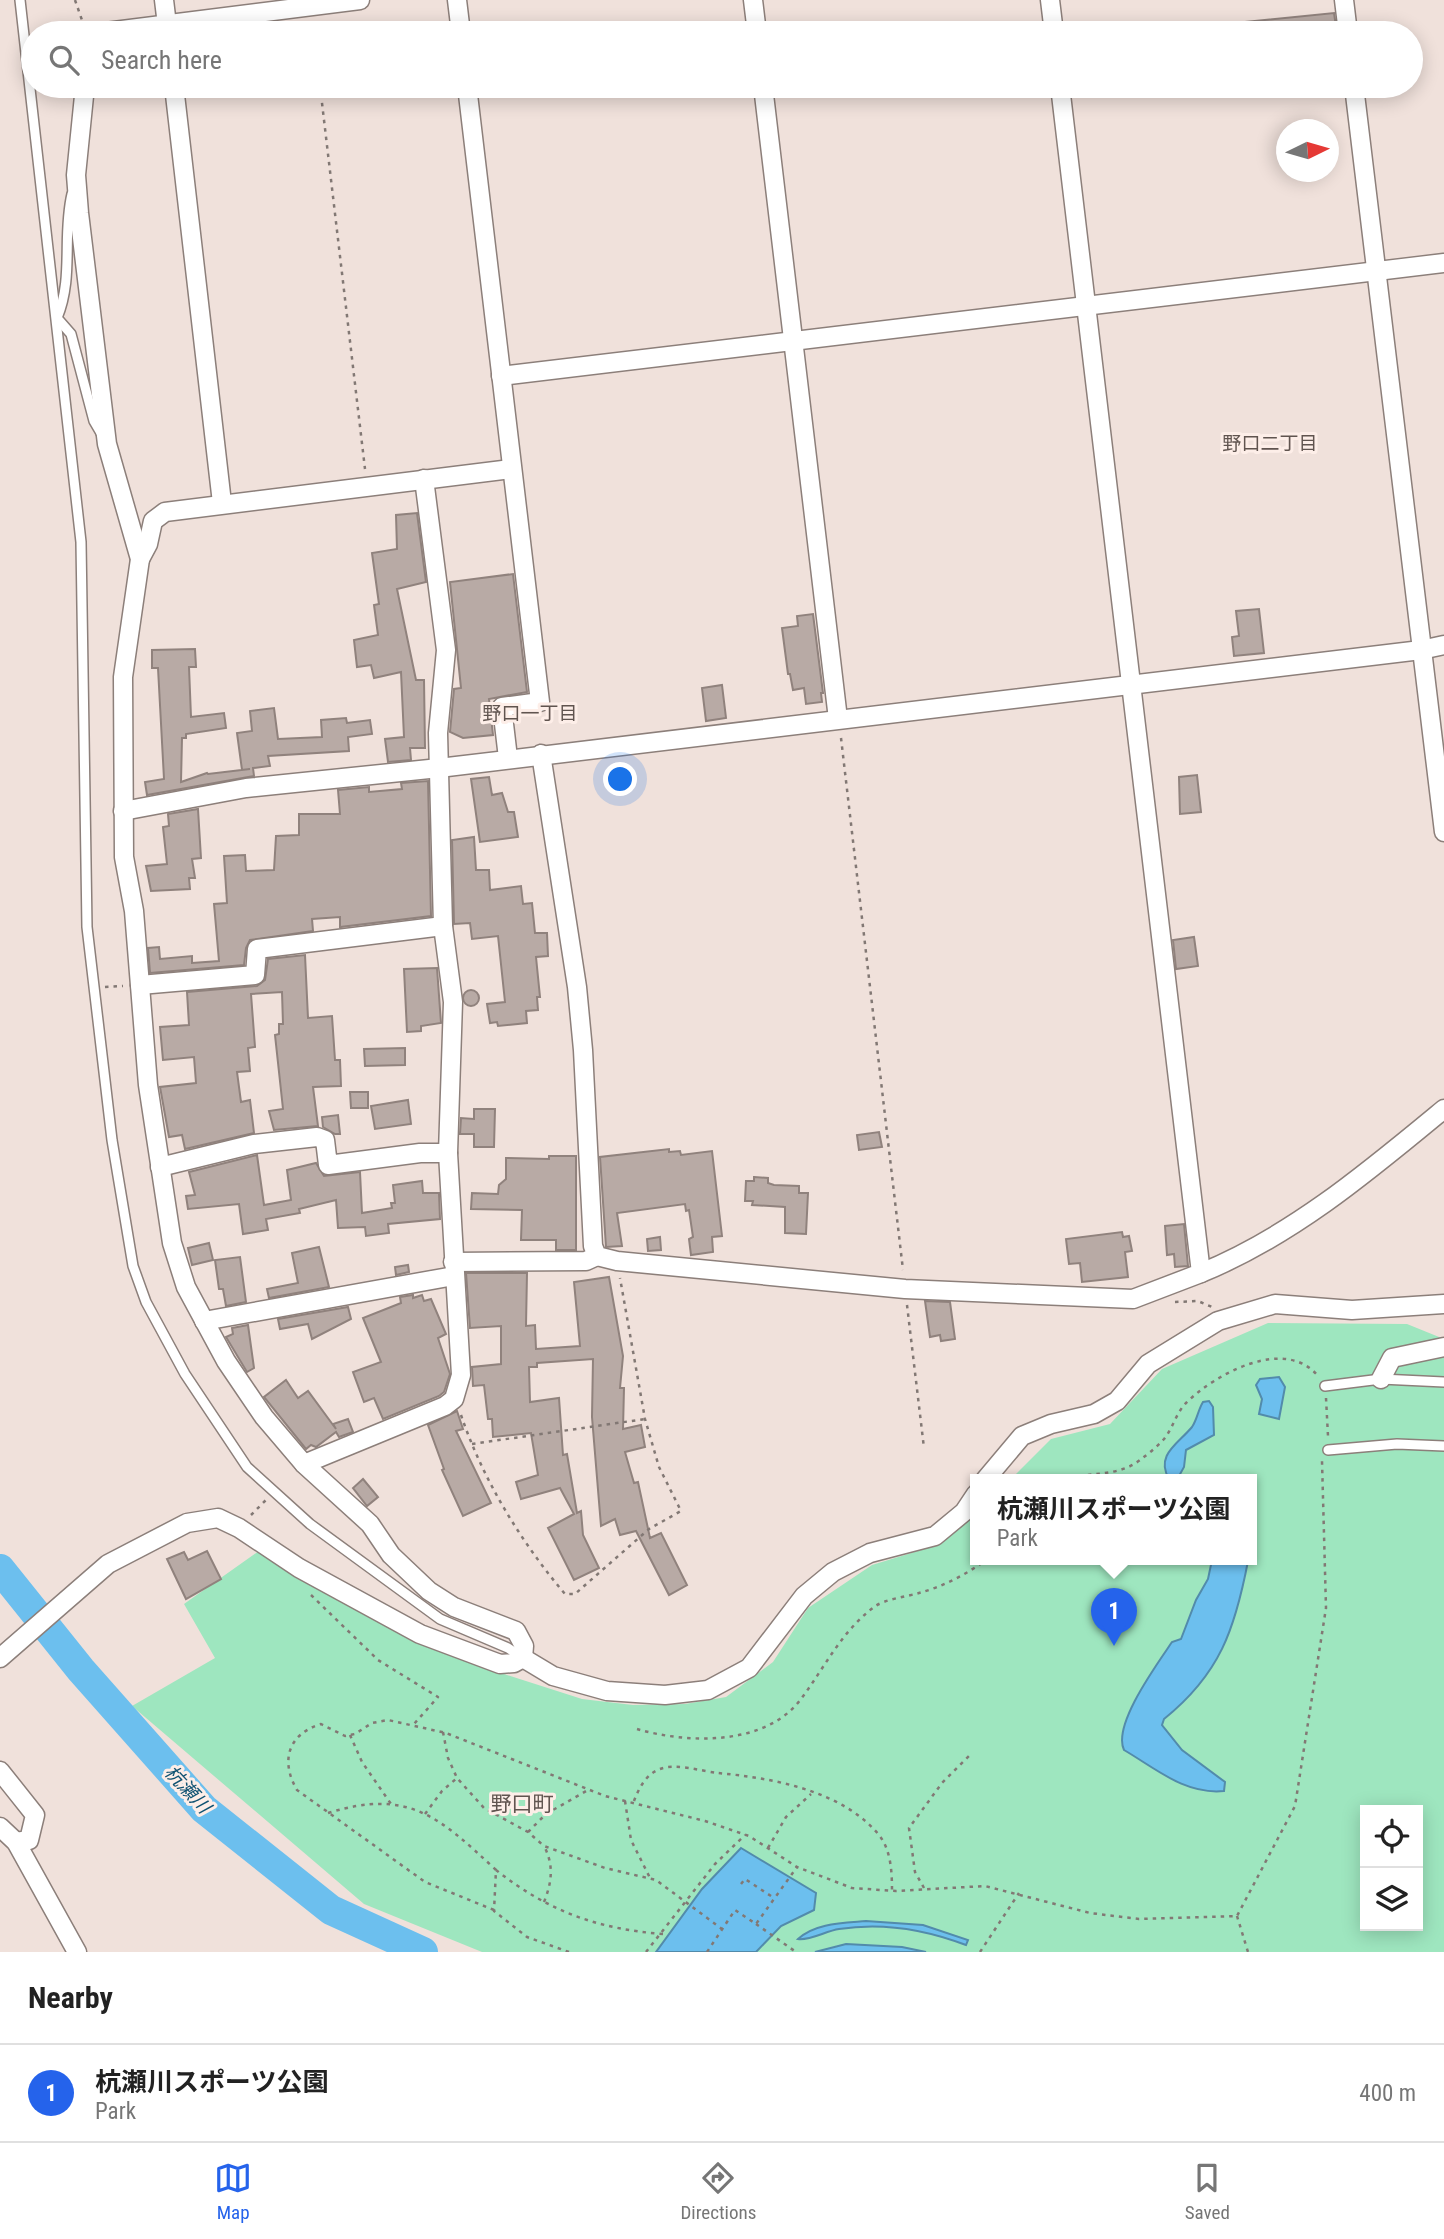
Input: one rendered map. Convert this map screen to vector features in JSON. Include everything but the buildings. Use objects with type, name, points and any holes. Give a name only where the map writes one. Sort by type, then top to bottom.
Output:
[{"type":"street","points":[[164,0],[167,21]]},
{"type":"street","points":[[216,21],[360,0]]},
{"type":"street","points":[[457,0],[460,21]]},
{"type":"street","points":[[753,0],[756,21]]},
{"type":"street","points":[[1050,0],[1053,21]]},
{"type":"street","points":[[1344,0],[1347,21]]},
{"type":"street","points":[[84,98],[76,175],[107,444],[140,559]]},
{"type":"street","points":[[175,98],[222,503]]},
{"type":"street","points":[[468,98],[540,702],[502,707],[508,758]]},
{"type":"street","points":[[765,98],[838,719]]},
{"type":"street","points":[[1061,98],[1201,1273]]},
{"type":"street","points":[[1355,98],[1444,832]]},
{"type":"street","points":[[500,376],[1444,263]]},
{"type":"street","points":[[511,469],[222,503],[158,514],[140,559],[123,677],[124,857],[134,911],[148,1085],[172,1243],[186,1287],[226,1362],[264,1418],[304,1464],[370,1524],[391,1555],[429,1591],[454,1607],[516,1631],[524,1646],[523,1658]]},
{"type":"street","points":[[304,1464],[445,1406],[454,1399],[461,1375],[448,1153],[453,1002],[443,926],[438,733],[446,650],[424,479]]},
{"type":"street","points":[[124,811],[246,788],[439,768],[1421,650],[1444,645]]},
{"type":"street","points":[[541,754],[577,987],[593,1246],[597,1256]]},
{"type":"street","points":[[140,985],[255,975],[257,949],[443,926]]},
{"type":"street","points":[[204,1321],[454,1269],[586,1261],[597,1256],[617,1261],[905,1289],[1133,1300],[1238,1258],[1340,1193],[1444,1109]]},
{"type":"street","points":[[160,1167],[254,1144],[317,1137],[325,1140],[328,1165],[420,1153],[448,1153]]},
{"type":"street","points":[[990,1474],[1021,1436],[1051,1424],[1094,1414],[1117,1401],[1148,1364],[1218,1321],[1275,1304],[1352,1310],[1444,1304]]},
{"type":"street","points":[[1381,1379],[1392,1358],[1444,1347]]},
{"type":"street","points":[[523,1658],[553,1676],[607,1691],[666,1695],[708,1690],[749,1668],[804,1596],[834,1572],[870,1553],[935,1536],[964,1512],[970,1503]]},
{"type":"street","points":[[0,1658],[108,1564],[187,1523],[218,1518],[239,1528],[256,1542],[310,1574],[420,1634],[500,1664],[514,1663],[523,1658]]},
{"type":"street","points":[[0,1771],[35,1815],[29,1840],[16,1842]]},
{"type":"street","points":[[0,1827],[16,1842],[76,1952]]},
{"type":"lane","points":[[20,0],[22,21]]},
{"type":"lane","points":[[31,98],[81,542],[87,927],[92,988],[133,1266],[146,1302],[184,1374],[247,1467],[310,1524],[440,1619],[508,1648],[523,1658]]},
{"type":"lane","points":[[57,318],[66,295],[68,211],[76,175]]},
{"type":"lane","points":[[57,318],[71,334],[94,421],[107,444]]},
{"type":"lane","points":[[1325,1386],[1381,1379],[1444,1382]]},
{"type":"lane","points":[[1328,1450],[1397,1444],[1444,1446]]},
{"type":"path","points":[[75,0],[86,21]]},
{"type":"path","points":[[321,98],[368,486]]},
{"type":"path","points":[[838,719],[923,1448]]},
{"type":"path","points":[[92,988],[140,985]]},
{"type":"path","points":[[454,1399],[471,1445],[520,1532],[565,1594],[575,1594],[649,1529],[681,1511],[659,1467],[645,1419],[617,1261]]},
{"type":"path","points":[[1105,1474],[1138,1463],[1164,1439],[1184,1405],[1215,1378],[1264,1360],[1297,1360],[1311,1368],[1325,1386],[1328,1450],[1321,1458],[1326,1608],[1295,1806],[1237,1916],[1248,1952]]},
{"type":"path","points":[[471,1445],[645,1419]]},
{"type":"path","points":[[637,1729],[655,1734],[702,1738],[741,1734],[774,1723],[799,1701],[848,1628],[877,1605],[923,1592],[976,1565]]},
{"type":"path","points":[[310,1574],[307,1590],[327,1613],[378,1660],[438,1697],[414,1724]]},
{"type":"path","points":[[569,1952],[527,1937],[494,1910],[425,1882],[297,1790],[290,1778],[287,1757],[290,1744],[300,1734],[321,1724],[334,1732],[350,1735],[372,1723],[388,1720],[414,1724],[443,1732],[588,1790],[745,1835],[797,1867],[852,1888],[892,1891],[985,1886],[1090,1913],[1139,1919],[1237,1916]]},
{"type":"path","points":[[443,1732],[448,1758],[457,1778],[484,1808],[527,1832],[544,1846],[604,1868],[650,1878],[722,1929]]},
{"type":"path","points":[[350,1735],[362,1762],[390,1804]]},
{"type":"path","points":[[925,1889],[915,1872],[909,1828],[942,1783],[972,1753]]},
{"type":"path","points":[[634,1802],[647,1777],[667,1767],[774,1780],[813,1793],[859,1816],[880,1836],[891,1864],[892,1891]]},
{"type":"path","points":[[425,1814],[442,1791],[457,1778]]},
{"type":"path","points":[[527,1832],[545,1814],[588,1790]]},
{"type":"path","points":[[768,1848],[786,1817],[813,1793]]},
{"type":"path","points":[[625,1801],[631,1840],[650,1878]]},
{"type":"path","points":[[328,1813],[380,1802],[439,1819],[520,1889],[544,1902],[589,1923],[622,1931],[663,1934]]},
{"type":"path","points":[[646,1952],[663,1934],[715,1864],[745,1835]]},
{"type":"path","points":[[544,1846],[551,1859],[552,1875],[544,1902]]},
{"type":"path","points":[[756,1924],[797,1867]]},
{"type":"path","points":[[494,1910],[496,1870]]},
{"type":"path","points":[[741,1884],[744,1879],[774,1898]]},
{"type":"path","points":[[980,1952],[1019,1893]]},
{"type":"path","points":[[707,1952],[735,1910],[796,1952]]},
{"type":"green space","points":[[1268,1323],[1407,1324],[1444,1339],[1444,1952],[482,1952],[364,1904],[132,1706],[215,1658],[184,1604],[259,1551],[407,1635],[504,1674],[582,1699],[633,1705],[685,1704],[726,1697],[773,1662],[808,1608],[872,1565],[941,1544],[970,1519],[970,1565],[1257,1565],[1257,1474],[1016,1474],[1051,1439],[1110,1424],[1162,1369]]},
{"type":"water","points":[[1279,1377],[1285,1387],[1279,1419],[1259,1414],[1262,1399],[1256,1385],[1260,1379]]},
{"type":"water","points":[[1209,1401],[1213,1407],[1214,1435],[1186,1450],[1184,1467],[1180,1474],[1166,1474],[1166,1456],[1192,1427],[1203,1402]]},
{"type":"water","points":[[1211,1565],[1247,1565],[1237,1608],[1222,1649],[1199,1685],[1164,1719],[1162,1725],[1182,1750],[1225,1782],[1224,1791],[1196,1789],[1171,1779],[1124,1750],[1122,1739],[1124,1726],[1138,1694],[1172,1642],[1181,1639],[1196,1600],[1208,1579]]},
{"type":"water","points":[[741,1848],[816,1893],[814,1910],[781,1926],[756,1952],[656,1952],[702,1889]]},
{"type":"water","points":[[866,1921],[923,1925],[968,1940],[966,1945],[919,1931],[872,1926],[839,1929],[807,1939],[798,1939],[821,1927]]},
{"type":"water","points":[[846,1944],[902,1947],[926,1952],[815,1952]]},
{"type":"waterway","name":"杭瀬川","points":[[0,1569],[81,1670],[204,1809],[331,1910],[423,1952]]},
{"type":"place","name":"杭瀬川スポーツ公園","points":[[1114,1646]]},
{"type":"district","name":"野口二丁目","points":[[1270,443]]},
{"type":"district","name":"野口一丁目","points":[[530,713]]},
{"type":"district","name":"野口町","points":[[522,1804]]}]
